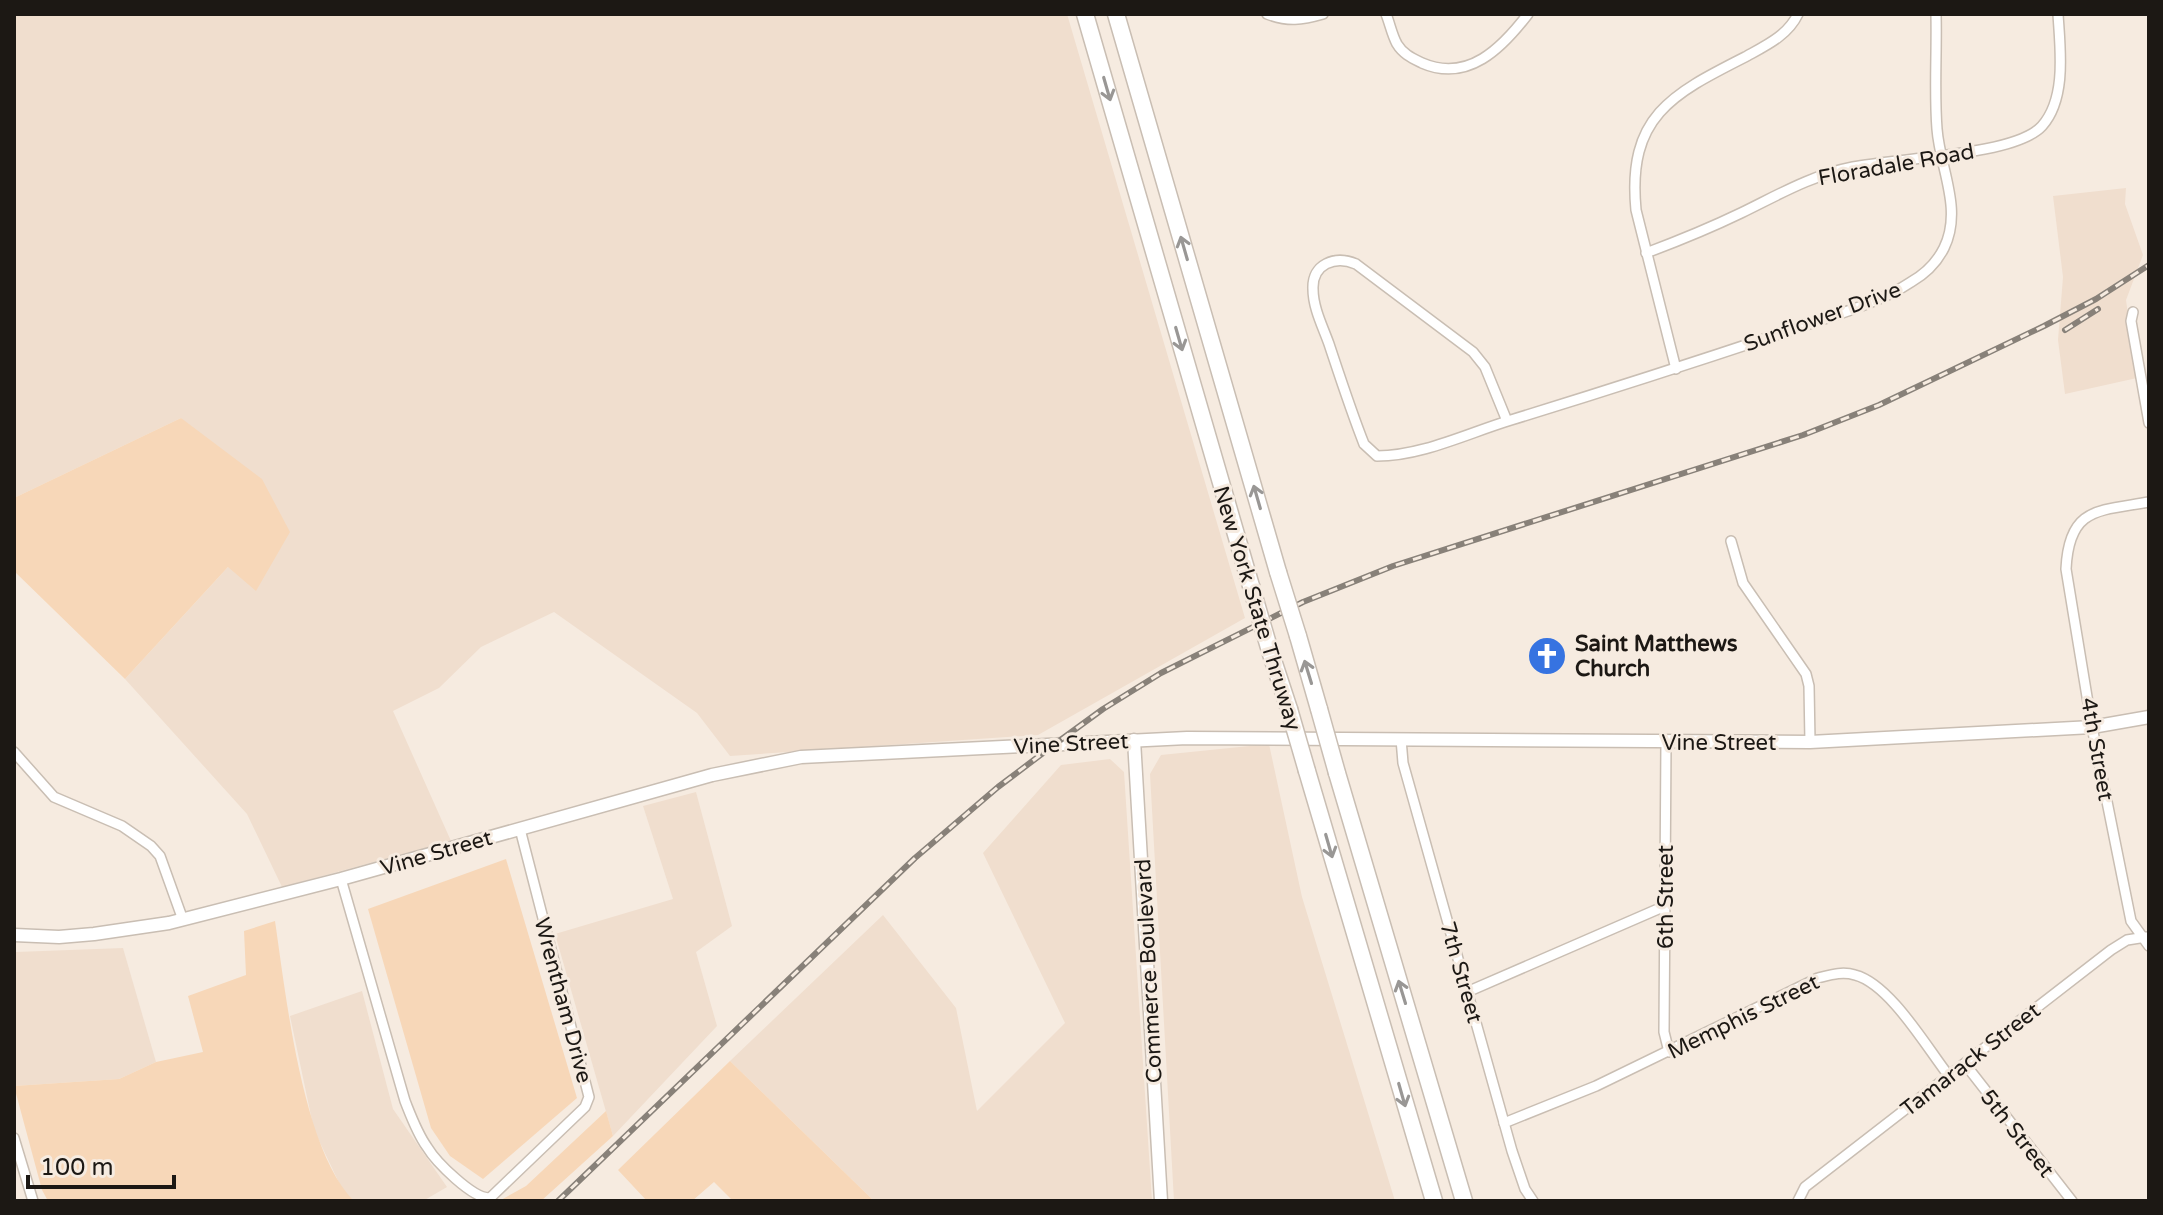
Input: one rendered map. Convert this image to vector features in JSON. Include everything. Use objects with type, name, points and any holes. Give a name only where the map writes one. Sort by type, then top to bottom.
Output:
[{"type":"highway","name":"New York State Thruway","points":[[1085,14],[1434,1201]]},
{"type":"highway","name":"New York State Thruway","points":[[1116,14],[1464,1201]]},
{"type":"street","points":[[1267,14],[1281,20],[1299,21],[1323,14]]},
{"type":"street","points":[[1386,14],[1396,41],[1409,57],[1445,69],[1468,66],[1490,56],[1528,14]]},
{"type":"street","points":[[1676,369],[1636,210],[1633,183],[1639,148],[1652,122],[1675,96],[1700,79],[1776,39],[1793,25],[1798,14]]},
{"type":"street","name":"Sunflower Drive","points":[[1507,421],[1485,367],[1456,338],[1356,264],[1336,259],[1322,266],[1314,277],[1315,303],[1354,419],[1368,450],[1377,456],[1390,456],[1507,421],[1676,369],[1887,294],[1911,283],[1931,267],[1945,245],[1951,227],[1952,200],[1937,130],[1936,14]]},
{"type":"street","name":"Floradale Road","points":[[1646,253],[1702,231],[1805,181],[1853,167],[1964,152],[2031,135],[2040,128],[2054,103],[2059,81],[2058,14]]},
{"type":"street","points":[[2133,312],[2131,321],[2149,423]]},
{"type":"street","name":"4th Street","points":[[2147,940],[2131,921],[2092,727],[2068,584],[2067,545],[2086,517],[2098,511],[2149,502]]},
{"type":"street","points":[[1731,541],[1743,583],[1806,674],[1810,742]]},
{"type":"street","name":"Vine Street","points":[[14,935],[94,934],[183,920],[712,775],[801,757],[1134,740],[1810,742],[2092,727],[2149,717]]},
{"type":"street","name":"7th Street","points":[[1401,739],[1403,763],[1504,1123],[1525,1189],[1533,1201]]},
{"type":"street","name":"Commerce Boulevard","points":[[1134,740],[1161,1201]]},
{"type":"street","name":"6th Street","points":[[1666,742],[1664,1032],[1669,1052]]},
{"type":"street","points":[[14,752],[54,797],[122,826],[151,846],[160,856],[183,920]]},
{"type":"street","name":"Wrentham Drive","points":[[341,879],[405,1101],[416,1128],[433,1155],[474,1194],[490,1198],[585,1107],[589,1097],[520,829]]},
{"type":"street","points":[[1467,992],[1665,906]]},
{"type":"street","name":"Tamarack Street","points":[[1798,1198],[1805,1187],[2111,950],[2127,940],[2147,940]]},
{"type":"street","name":"Memphis Street","points":[[1504,1123],[1596,1086],[1818,978],[1841,973],[1856,975],[1879,988],[1949,1076]]},
{"type":"street","name":"5th Street","points":[[1965,1064],[2072,1201]]},
{"type":"street","points":[[14,1138],[33,1201]]},
{"type":"shaded area","points":[[14,14],[1067,14],[1245,618],[1038,735],[730,756],[697,713],[554,612],[481,647],[439,688],[393,711],[451,841],[282,887],[247,814],[125,679],[229,566],[256,590],[181,418],[14,498]]},
{"type":"shaded area","points":[[2126,188],[2125,204],[2143,255],[2126,300],[2137,378],[2065,394],[2058,340],[2063,277],[2053,196]]},
{"type":"shaded area","points":[[181,418],[262,479],[290,532],[256,591],[228,567],[125,679],[14,571],[14,498]]},
{"type":"shaded area","points":[[1269,744],[1302,897],[1395,1201],[1174,1201],[1150,774],[1161,755]]},
{"type":"shaded area","points":[[1110,759],[1124,772],[1152,1201],[874,1201],[730,1061],[883,915],[956,1008],[977,1111],[1065,1023],[983,853],[1061,765]]},
{"type":"shaded area","points":[[696,792],[732,926],[696,952],[717,1026],[613,1136],[555,934],[673,899],[643,806]]},
{"type":"shaded area","points":[[506,859],[577,1098],[483,1179],[450,1156],[431,1128],[368,909]]},
{"type":"shaded area","points":[[275,921],[291,1028],[309,1109],[321,1146],[336,1177],[354,1201],[48,1201],[42,1190],[14,1086],[119,1079],[156,1062],[203,1052],[188,996],[246,975],[244,931]]},
{"type":"shaded area","points":[[123,948],[156,1062],[119,1079],[14,1086],[16,952]]},
{"type":"shaded area","points":[[362,991],[393,1109],[447,1187],[423,1201],[354,1201],[342,1189],[314,1130],[290,1016]]},
{"type":"shaded area","points":[[730,1061],[874,1201],[733,1201],[714,1182],[692,1201],[647,1201],[618,1170]]},
{"type":"shaded area","points":[[606,1111],[613,1136],[541,1201],[499,1201],[526,1186]]},
{"type":"railway","points":[[558,1201],[915,858],[998,787],[1055,744],[1161,673],[1303,602],[1393,566],[1803,435],[1879,405],[2044,326],[2096,299],[2149,265]]},
{"type":"railway","points":[[2065,330],[2098,309]]},
{"type":"place","name":"Saint Matthews Church","points":[[1547,656]]}]
